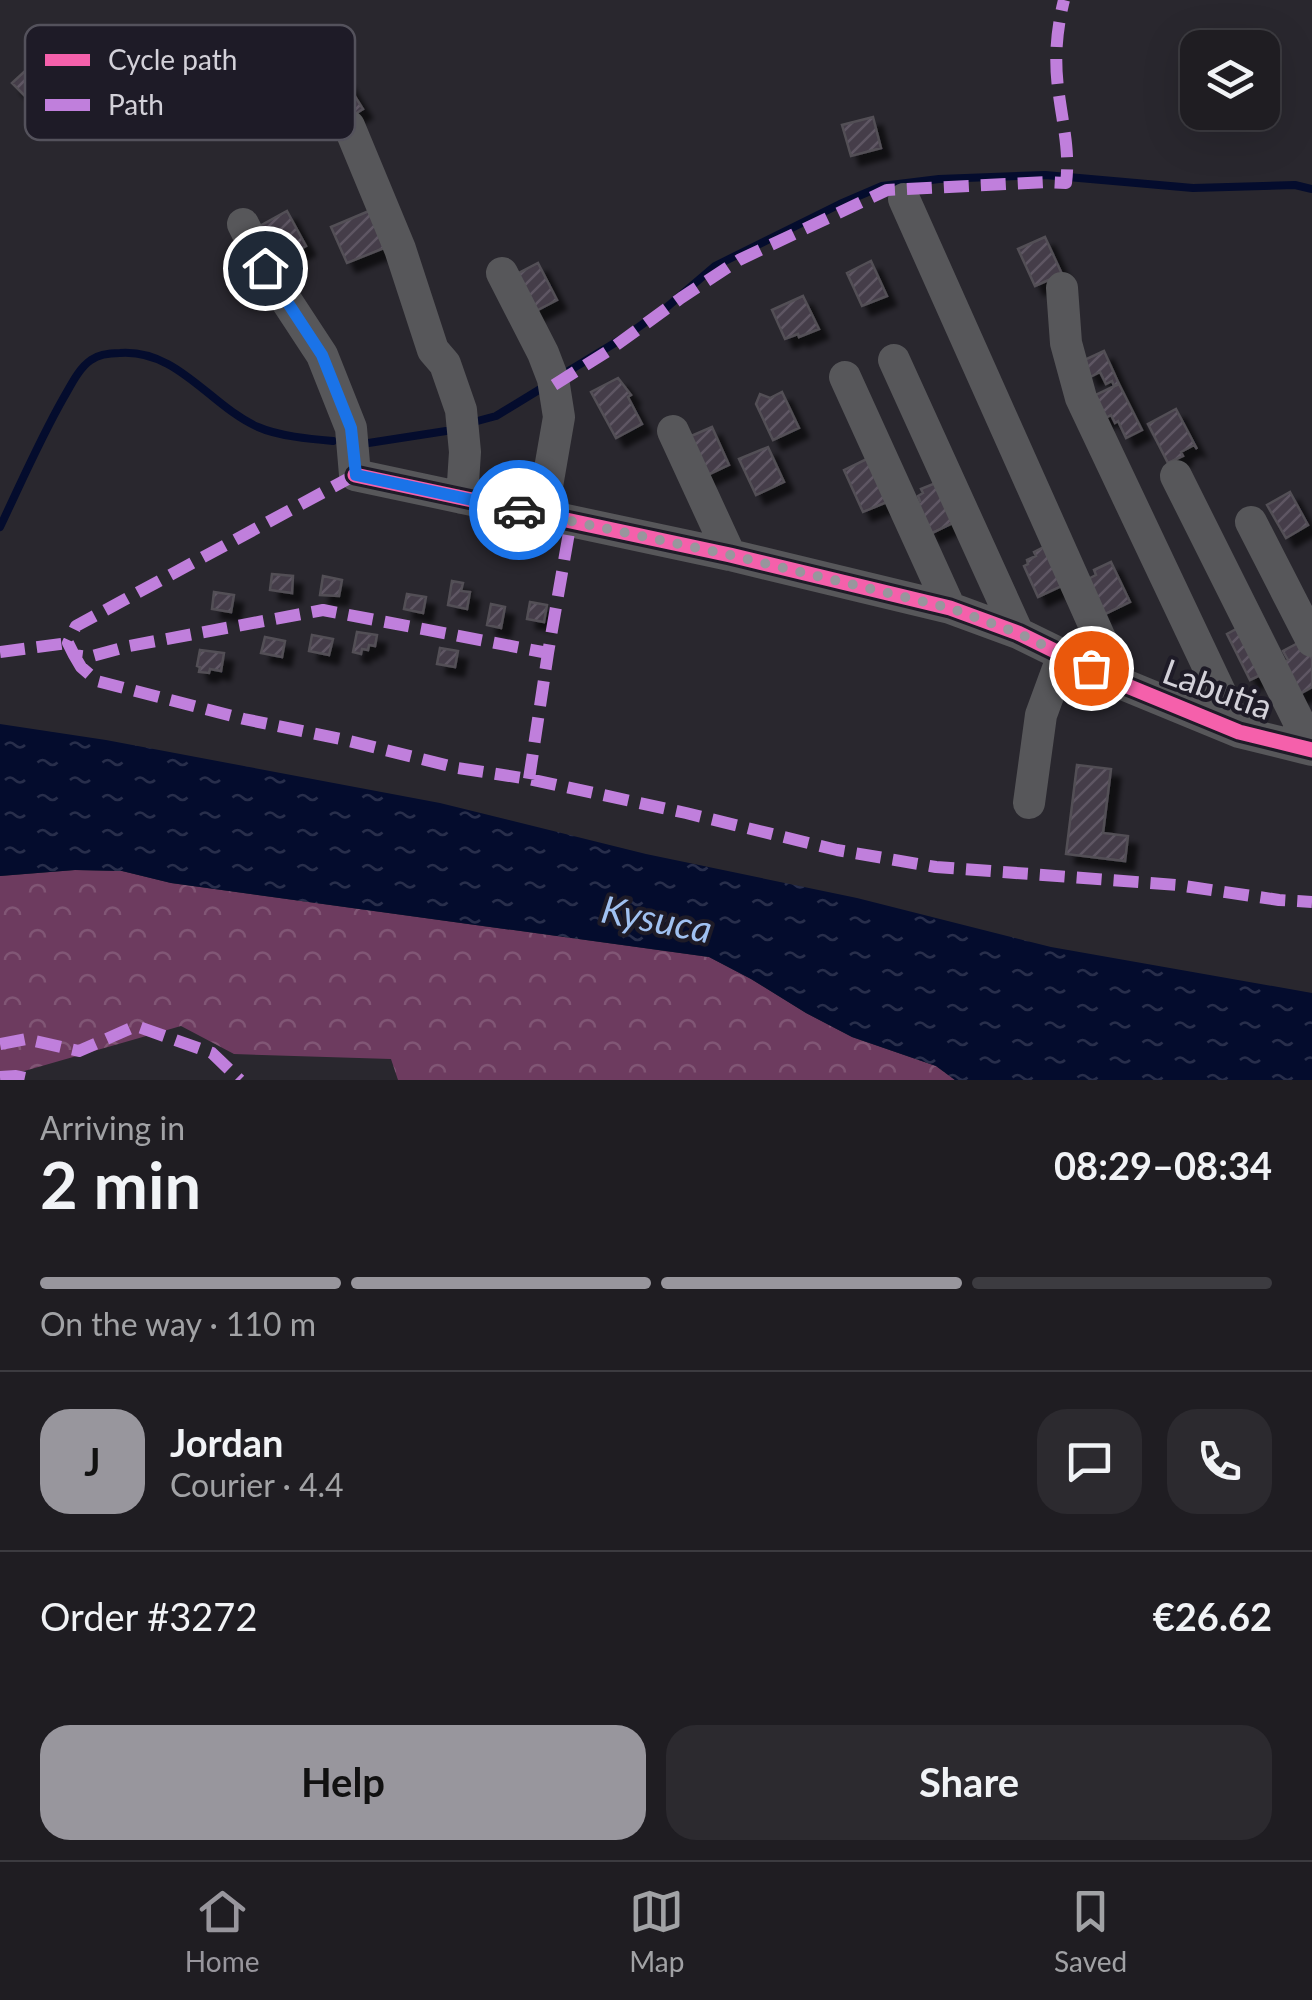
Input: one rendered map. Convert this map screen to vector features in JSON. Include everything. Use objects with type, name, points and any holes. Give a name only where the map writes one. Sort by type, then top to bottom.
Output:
[{"type":"street","points":[[355,140],[400,249],[433,350],[445,364],[462,410],[462,498]]},
{"type":"street","points":[[904,199],[1120,682]]},
{"type":"street","name":"Labutia","points":[[244,224],[265,268],[322,355],[351,428],[356,475],[730,555],[950,608],[1018,633],[1120,682],[1246,734],[1312,749]]},
{"type":"street","points":[[386,264],[454,458],[462,498]]},
{"type":"street","points":[[502,273],[544,353],[553,379],[559,417],[542,515]]},
{"type":"street","points":[[1062,288],[1066,343],[1081,398],[1246,734]]},
{"type":"street","points":[[894,360],[1018,633]]},
{"type":"street","points":[[844,377],[950,608]]},
{"type":"street","points":[[673,431],[730,555]]},
{"type":"street","points":[[1176,476],[1312,749]]},
{"type":"street","points":[[1252,522],[1312,642]]},
{"type":"street","points":[[1029,803],[1041,716],[1063,654]]},
{"type":"street","points":[[1234,677],[1246,734]]},
{"type":"green space","points":[[122,871],[171,883],[709,957],[852,1037],[936,1066],[955,1080],[398,1080],[391,1059],[234,1054],[181,1026],[0,1078],[0,876]]},
{"type":"water","name":"Kysuca","points":[[0,724],[440,803],[646,854],[857,898],[1051,947],[1312,993],[1312,1080],[955,1080],[936,1066],[852,1037],[709,957],[171,883],[122,871],[0,876]]},
{"type":"building","points":[[24,72],[25,96],[12,83]]},
{"type":"building","points":[[355,96],[363,109],[355,114]]},
{"type":"building","points":[[873,117],[881,148],[851,156],[842,125]]},
{"type":"building","points":[[287,211],[306,246],[277,262],[258,227]]},
{"type":"building","points":[[369,211],[384,248],[347,263],[331,227]]},
{"type":"building","points":[[1045,237],[1062,274],[1035,286],[1018,249]]},
{"type":"building","points":[[871,261],[887,296],[862,306],[847,273]]},
{"type":"building","points":[[538,263],[557,300],[530,314],[511,277]]},
{"type":"building","points":[[803,296],[819,329],[785,339],[772,310]]},
{"type":"building","points":[[1104,351],[1119,384],[1114,386],[1112,381],[1106,384],[1100,372],[1090,377],[1082,361]]},
{"type":"building","points":[[618,378],[631,395],[628,397],[642,424],[616,438],[591,392]]},
{"type":"building","points":[[1119,384],[1142,430],[1126,438],[1111,415],[1102,420],[1091,397]]},
{"type":"building","points":[[782,392],[799,428],[773,440],[756,404],[760,394],[770,398]]},
{"type":"building","points":[[1176,409],[1197,449],[1194,445],[1168,463],[1148,424]]},
{"type":"building","points":[[712,427],[729,465],[699,479],[682,440]]},
{"type":"building","points":[[768,447],[784,482],[756,495],[739,459]]},
{"type":"building","points":[[873,456],[894,499],[863,512],[844,470]]},
{"type":"building","points":[[938,482],[957,521],[930,534],[915,503],[920,501],[921,489]]},
{"type":"building","points":[[1290,492],[1308,525],[1286,538],[1267,505]]},
{"type":"building","points":[[1048,545],[1066,584],[1038,597],[1024,566],[1036,556],[1034,552]]},
{"type":"building","points":[[1111,562],[1130,602],[1103,615],[1086,580],[1096,575],[1094,570]]},
{"type":"building","points":[[272,574],[293,576],[292,593],[270,590]]},
{"type":"building","points":[[323,576],[342,580],[339,596],[320,595]]},
{"type":"building","points":[[452,581],[463,583],[461,591],[470,592],[467,609],[448,605]]},
{"type":"building","points":[[214,592],[234,595],[231,612],[212,609]]},
{"type":"building","points":[[407,594],[426,597],[423,613],[404,609]]},
{"type":"building","points":[[530,602],[547,605],[544,622],[527,619]]},
{"type":"building","points":[[491,604],[505,607],[501,628],[487,625]]},
{"type":"building","points":[[1242,626],[1265,673],[1250,680],[1227,634]]},
{"type":"building","points":[[357,632],[377,635],[375,646],[362,649],[361,654],[353,652]]},
{"type":"building","points":[[312,635],[333,639],[329,655],[309,651]]},
{"type":"building","points":[[265,637],[285,641],[282,657],[261,653]]},
{"type":"building","points":[[1302,641],[1312,659],[1312,687],[1296,696],[1279,665],[1288,660],[1283,651]]},
{"type":"building","points":[[440,648],[458,651],[455,667],[437,664]]},
{"type":"building","points":[[200,650],[224,653],[221,671],[199,672]]},
{"type":"building","points":[[1077,765],[1111,769],[1103,833],[1128,836],[1125,861],[1066,854]]},
{"type":"waterway","points":[[562,375],[667,307],[715,266],[882,186],[939,179],[1045,175],[1193,188],[1295,185],[1312,189]]},
{"type":"waterway","points":[[0,527],[72,382],[87,363],[101,355],[141,354],[159,360],[258,427],[284,435],[333,441]]},
{"type":"waterway","points":[[470,423],[496,416],[542,388]]},
{"type":"waterway","points":[[362,444],[446,431]]},
{"type":"marked path","points":[[554,385],[739,260],[887,190],[1066,183],[1067,150],[1056,59],[1064,0]]},
{"type":"marked path","points":[[355,475],[76,626],[68,643],[74,655],[89,657],[323,610],[548,653]]},
{"type":"marked path","points":[[529,779],[571,521]]},
{"type":"marked path","points":[[0,652],[68,643]]},
{"type":"marked path","points":[[74,655],[97,681],[244,719],[458,768],[686,813],[837,850],[936,867],[1177,885],[1312,902]]},
{"type":"marked path","points":[[0,1044],[26,1039],[79,1051],[136,1026],[212,1053],[240,1080]]},
{"type":"marked path","points":[[0,1077],[35,1080]]},
{"type":"cycle path","points":[[355,475],[730,555],[950,608],[1018,633],[1120,683],[1239,732],[1312,750]]},
{"type":"way so far","points":[[519,510],[950,608],[1018,633],[1091,668]]},
{"type":"route","points":[[265,268],[322,355],[351,428],[356,475],[519,510]]}]
